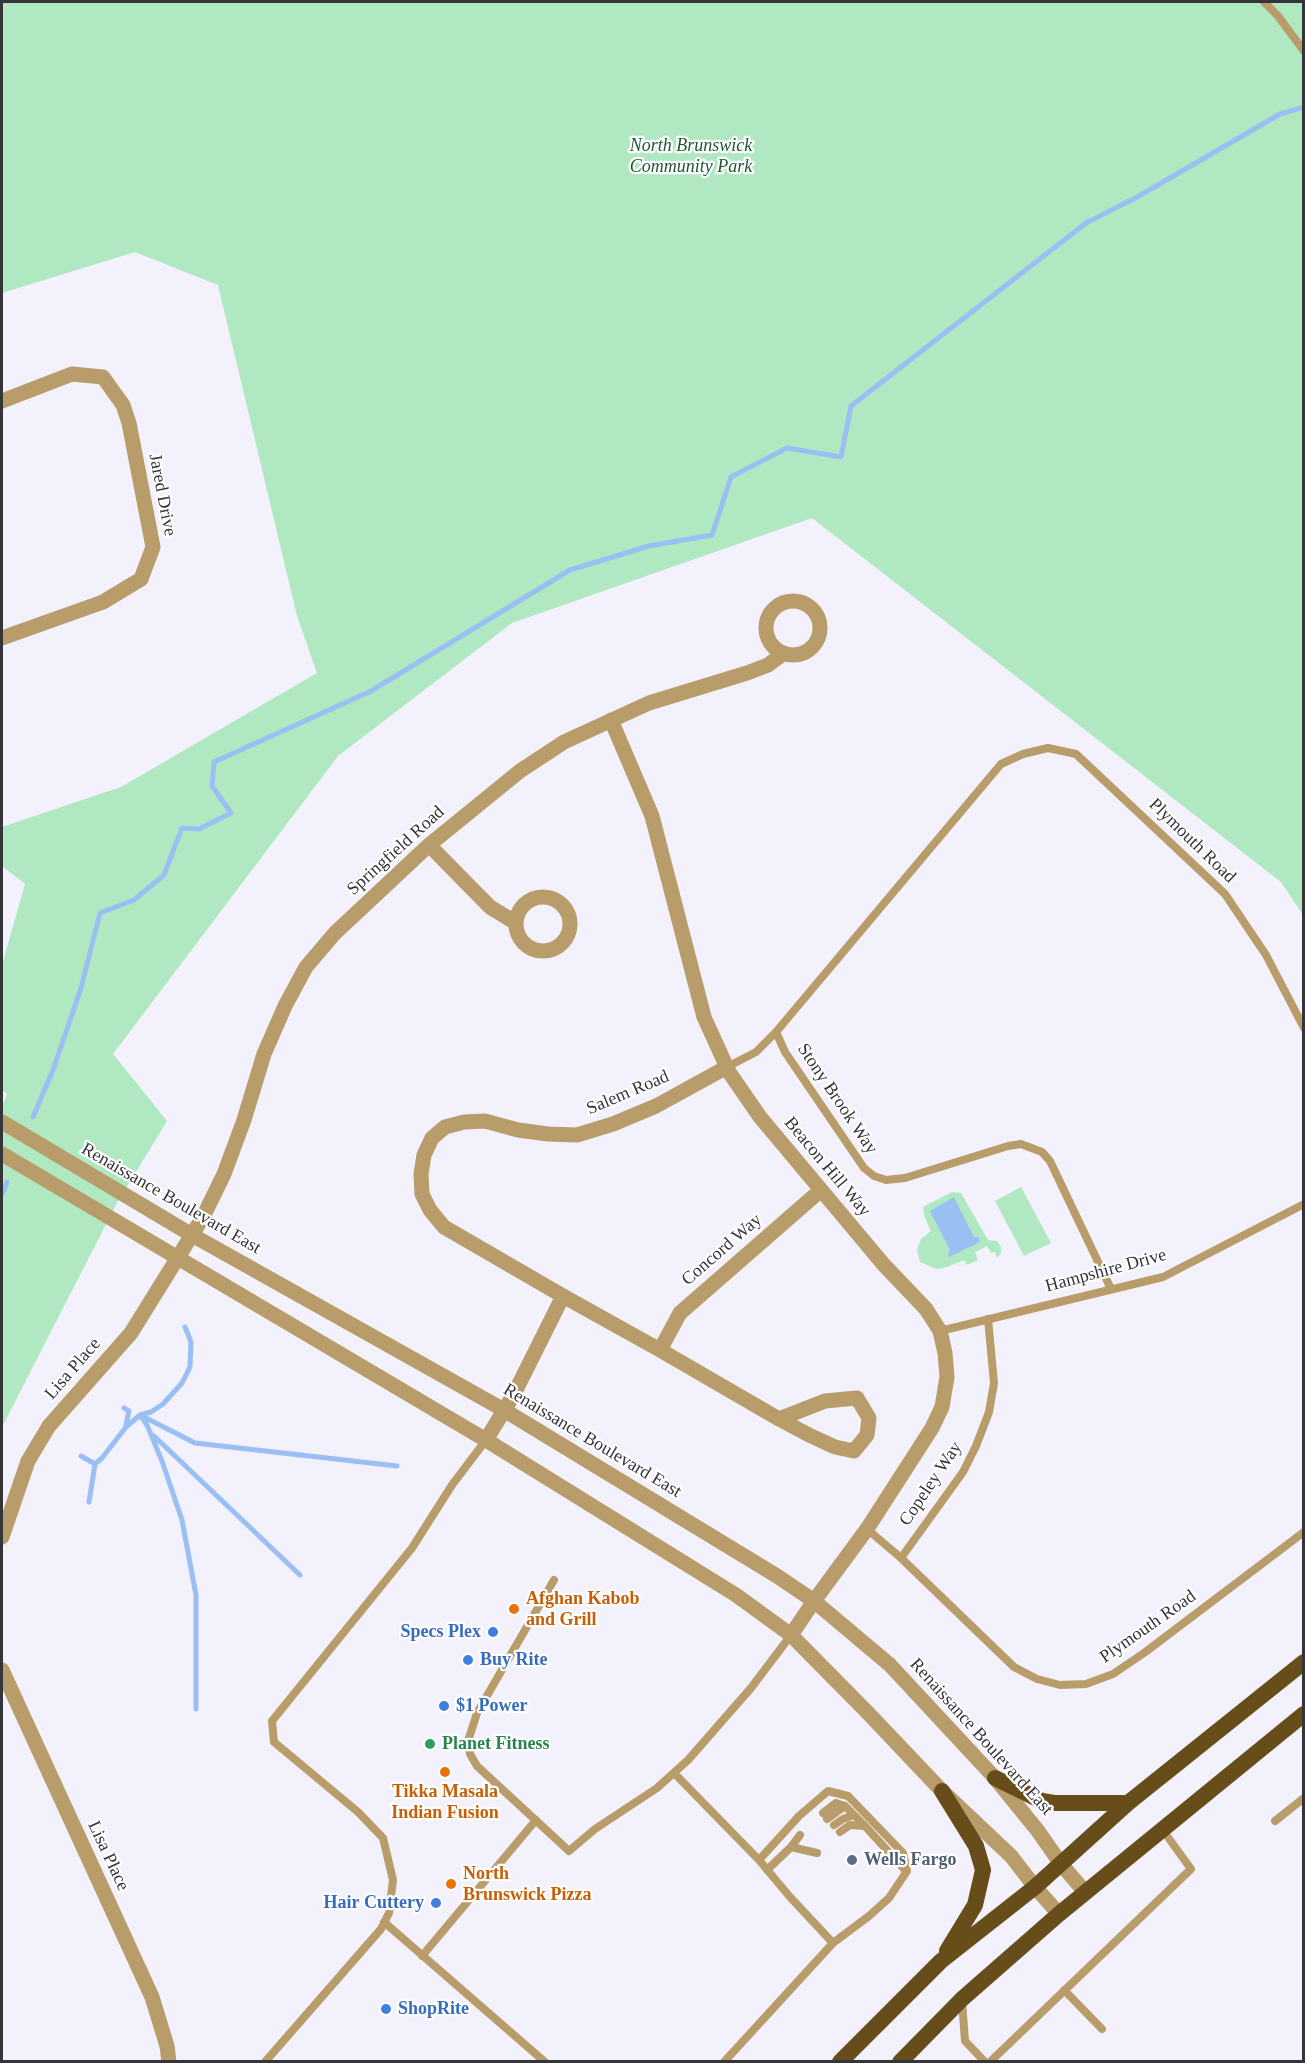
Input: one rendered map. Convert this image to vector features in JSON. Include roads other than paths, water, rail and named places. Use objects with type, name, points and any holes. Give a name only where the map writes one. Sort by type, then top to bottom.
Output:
[{"type":"highway","points":[[840,2061],[941,1961],[1035,1887],[1128,1803],[1304,1662]]},
{"type":"highway","points":[[900,2061],[962,1999],[1059,1914],[1304,1714]]},
{"type":"highway","points":[[995,1778],[1042,1801],[1128,1803]]},
{"type":"highway","points":[[941,1961],[975,1905],[983,1870],[976,1846],[942,1791]]},
{"type":"street","name":"Jared Drive","points":[[2,401],[72,374],[103,377],[123,405],[129,423],[153,546],[141,579],[103,602],[2,638]]},
{"type":"street","name":"Springfield Road","points":[[192,1235],[224,1174],[244,1120],[264,1054],[285,1006],[306,968],[335,933],[429,844],[520,771],[564,742],[649,703],[768,665],[784,653]]},
{"type":"street","name":"Beacon Hill Way","points":[[611,720],[652,816],[704,1017],[727,1067],[760,1117],[884,1265],[926,1309],[940,1331],[945,1353],[947,1377],[942,1407],[932,1428],[867,1529],[791,1635]]},
{"type":"street","points":[[429,844],[490,907],[516,922]]},
{"type":"street","name":"Salem Road","points":[[727,1067],[656,1106],[613,1124],[577,1135],[518,1130],[485,1121],[464,1122],[446,1127],[432,1138],[424,1155],[421,1174],[422,1194],[430,1210],[444,1227],[779,1419],[835,1448],[854,1451],[867,1435],[870,1418],[856,1398],[825,1401],[779,1419]]},
{"type":"street","name":"Renaissance Boulevard East","points":[[2,1122],[192,1235],[504,1410],[777,1576],[814,1601],[890,1665],[995,1778],[1085,1892]]},
{"type":"street","points":[[2,1154],[486,1440],[736,1595],[791,1635],[942,1791],[1011,1856],[1059,1914]]},
{"type":"street","name":"Concord Way","points":[[660,1350],[680,1313],[821,1190]]},
{"type":"street","name":"Lisa Place","points":[[2,1537],[28,1461],[50,1426],[131,1333],[192,1235]]},
{"type":"street","points":[[486,1440],[563,1296]]},
{"type":"street","name":"Lisa Place","points":[[2,1670],[152,1996],[167,2046],[169,2061]]},
{"type":"lane","points":[[1264,2],[1278,16],[1304,51]]},
{"type":"lane","name":"Salem Road","points":[[727,1067],[756,1052],[776,1032],[1001,764],[1023,754],[1048,748],[1076,754]]},
{"type":"lane","name":"Plymouth Road","points":[[1076,754],[1225,894],[1266,955],[1304,1028]]},
{"type":"lane","name":"Stony Brook Way","points":[[776,1032],[785,1052],[857,1158],[874,1176],[886,1180],[905,1178],[1021,1144],[1042,1152],[1050,1161],[1111,1289]]},
{"type":"lane","name":"Hampshire Drive","points":[[940,1331],[1163,1277],[1304,1204]]},
{"type":"lane","name":"Copeley Way","points":[[901,1558],[963,1472],[989,1412],[994,1383],[988,1318]]},
{"type":"lane","points":[[265,2061],[381,1929],[389,1912],[393,1880],[382,1838],[358,1812],[274,1742],[272,1721],[412,1548],[452,1485],[486,1440]]},
{"type":"lane","name":"Plymouth Road","points":[[867,1529],[901,1558],[1014,1667],[1037,1679],[1060,1684],[1086,1684],[1113,1674],[1304,1533]]},
{"type":"lane","points":[[554,1580],[477,1713],[468,1741],[470,1754],[477,1766],[569,1851],[595,1829],[657,1788],[688,1760],[751,1688],[791,1635]]},
{"type":"lane","points":[[674,1773],[759,1860],[833,1943]]},
{"type":"lane","points":[[723,2061],[833,1943],[889,1899],[907,1871],[903,1854],[848,1796],[828,1791],[799,1816],[759,1860]]},
{"type":"lane","points":[[1275,1821],[1304,1798]]},
{"type":"lane","points":[[831,1822],[845,1806],[907,1871]]},
{"type":"lane","points":[[831,1822],[854,1815]]},
{"type":"lane","points":[[422,1956],[536,1820]]},
{"type":"lane","points":[[831,1822],[865,1826]]},
{"type":"lane","points":[[990,2061],[1191,1869],[1162,1829]]},
{"type":"lane","points":[[767,1870],[791,1847],[804,1840],[791,1847]]},
{"type":"lane","points":[[791,1847],[817,1853]]},
{"type":"lane","points":[[384,1922],[545,2061]]},
{"type":"lane","points":[[1064,1990],[1102,2029]]},
{"type":"lane","points":[[962,1999],[965,2041],[985,2061]]},
{"type":"water","points":[[954,1197],[974,1237],[978,1237],[980,1242],[949,1257],[950,1250],[930,1211]]},
{"type":"waterway","points":[[33,1117],[53,1070],[81,988],[100,913],[134,900],[164,875],[182,828],[199,829],[231,813],[212,786],[214,762],[371,691],[570,570],[649,546],[712,535],[731,477],[787,448],[841,457],[851,406],[1086,223],[1139,196],[1280,114],[1304,107]]},
{"type":"waterway","points":[[2,1194],[7,1182]]},
{"type":"waterway","points":[[140,1415],[151,1412],[163,1404],[182,1383],[190,1367],[191,1342],[185,1327]]},
{"type":"waterway","points":[[124,1408],[129,1411],[126,1425]]},
{"type":"waterway","points":[[81,1456],[95,1464],[126,1427],[140,1415],[147,1425],[182,1520],[196,1595],[196,1709]]},
{"type":"waterway","points":[[142,1416],[195,1443],[397,1466]]},
{"type":"waterway","points":[[154,1436],[300,1575]]},
{"type":"waterway","points":[[89,1502],[95,1464]]},
{"type":"place","name":"Afghan Kabob and Grill","points":[[514,1609]]},
{"type":"place","name":"Specs Plex","points":[[493,1632]]},
{"type":"place","name":"Buy Rite","points":[[468,1660]]},
{"type":"place","name":"$1 Power","points":[[444,1706]]},
{"type":"place","name":"Planet Fitness","points":[[430,1744]]},
{"type":"place","name":"Tikka Masala Indian Fusion","points":[[445,1772]]},
{"type":"place","name":"Wells Fargo","points":[[852,1860]]},
{"type":"place","name":"North Brunswick Pizza","points":[[451,1884]]},
{"type":"place","name":"Hair Cuttery","points":[[436,1903]]},
{"type":"place","name":"ShopRite","points":[[386,2009]]},
{"type":"park label","name":"North Brunswick Community Park","points":[[691,156]]}]
